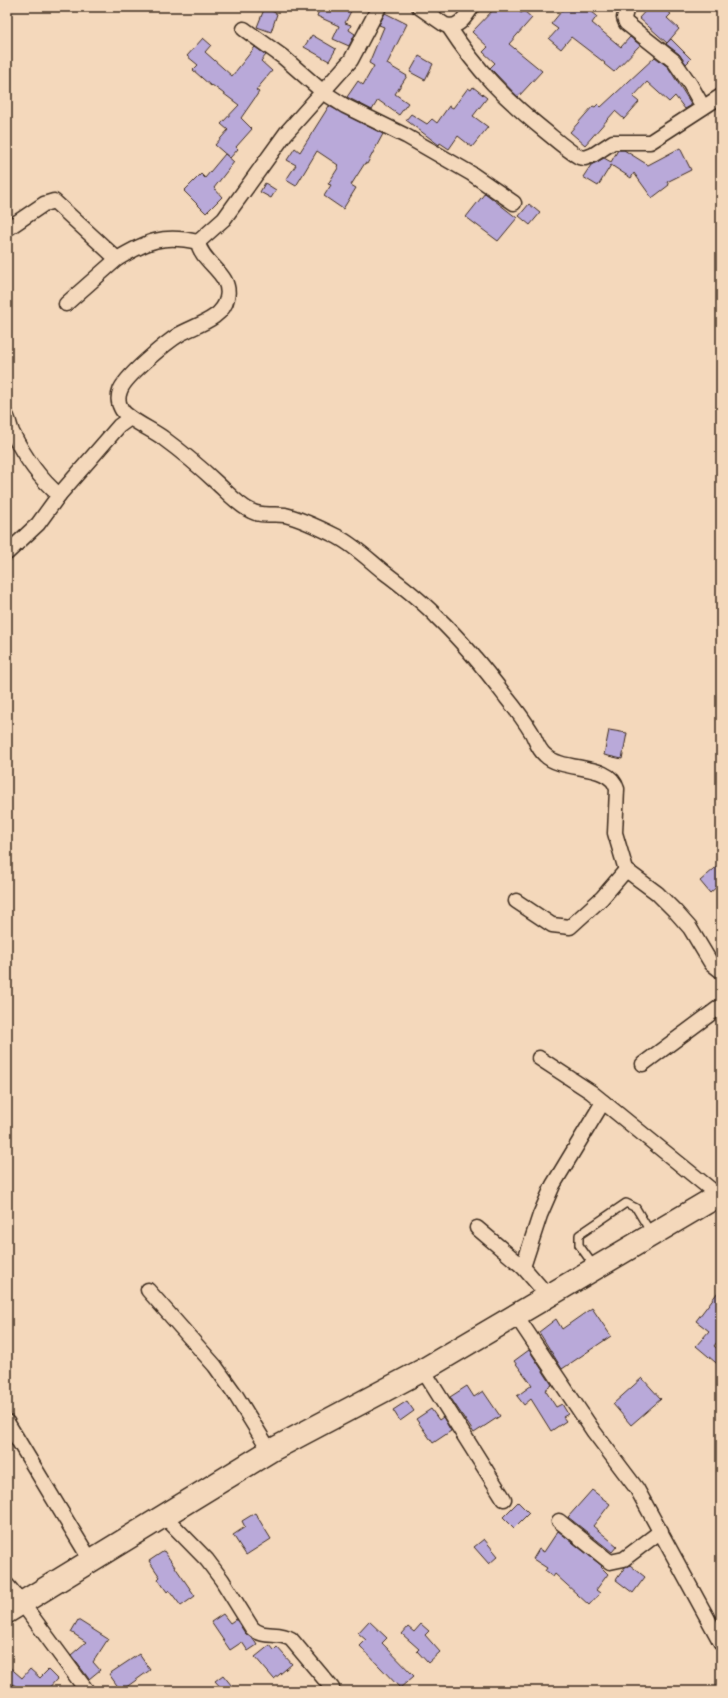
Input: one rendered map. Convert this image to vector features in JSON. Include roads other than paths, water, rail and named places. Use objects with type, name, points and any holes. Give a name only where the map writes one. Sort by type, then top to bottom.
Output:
[{"type":"highway","points":[[15,1607],[163,1515],[270,1451],[423,1370],[515,1314],[720,1195]]},
{"type":"street","points":[[198,242],[224,219],[286,133],[351,60],[379,7]]},
{"type":"street","points":[[419,7],[449,27],[461,46],[493,85],[515,107],[579,157],[585,158],[613,142],[650,142],[721,96]]},
{"type":"street","points":[[449,27],[462,22],[472,7]]},
{"type":"street","points":[[627,7],[624,18],[626,23],[674,61],[690,84],[703,107]]},
{"type":"street","points":[[244,29],[283,57],[324,92],[345,106],[406,136],[466,170],[514,203]]},
{"type":"street","points":[[7,229],[44,204],[54,201],[117,259]]},
{"type":"street","points":[[66,304],[117,259],[148,243],[160,239],[179,238],[198,242]]},
{"type":"street","points":[[198,242],[199,248],[221,275],[227,285],[228,296],[225,306],[214,317],[181,334],[165,345],[125,382],[120,390],[118,399],[124,413],[130,418],[151,429],[186,455],[242,506],[263,515],[276,514],[296,518],[338,537],[358,550],[437,617],[505,696],[524,721],[538,747],[546,757],[562,764],[602,773],[615,782],[617,789],[615,833],[626,870],[657,893],[690,928],[711,962],[721,971]]},
{"type":"street","points":[[7,417],[15,436],[37,470],[50,487],[59,495]]},
{"type":"street","points":[[7,553],[38,524],[59,495],[119,426],[130,418]]},
{"type":"street","points":[[516,901],[552,925],[570,927],[602,898],[626,870]]},
{"type":"street","points":[[643,1064],[721,1006]]},
{"type":"street","points":[[539,1058],[591,1092],[720,1195]]},
{"type":"street","points":[[523,1267],[540,1215],[553,1185],[602,1102]]},
{"type":"street","points":[[477,1228],[523,1267],[548,1296]]},
{"type":"street","points":[[148,1290],[215,1366],[235,1394],[270,1451]]},
{"type":"street","points":[[515,1314],[594,1432],[637,1489],[721,1643]]},
{"type":"street","points":[[423,1370],[504,1499]]},
{"type":"street","points":[[7,1422],[91,1561]]},
{"type":"street","points":[[163,1515],[207,1560],[222,1580],[252,1628],[259,1633],[282,1635],[291,1639],[333,1690]]},
{"type":"street","points":[[559,1521],[610,1562],[624,1559],[661,1531]]},
{"type":"street","points":[[7,1585],[15,1607],[87,1691]]},
{"type":"lane","points":[[595,1268],[579,1245],[578,1235],[626,1203],[636,1208],[652,1235]]}]
